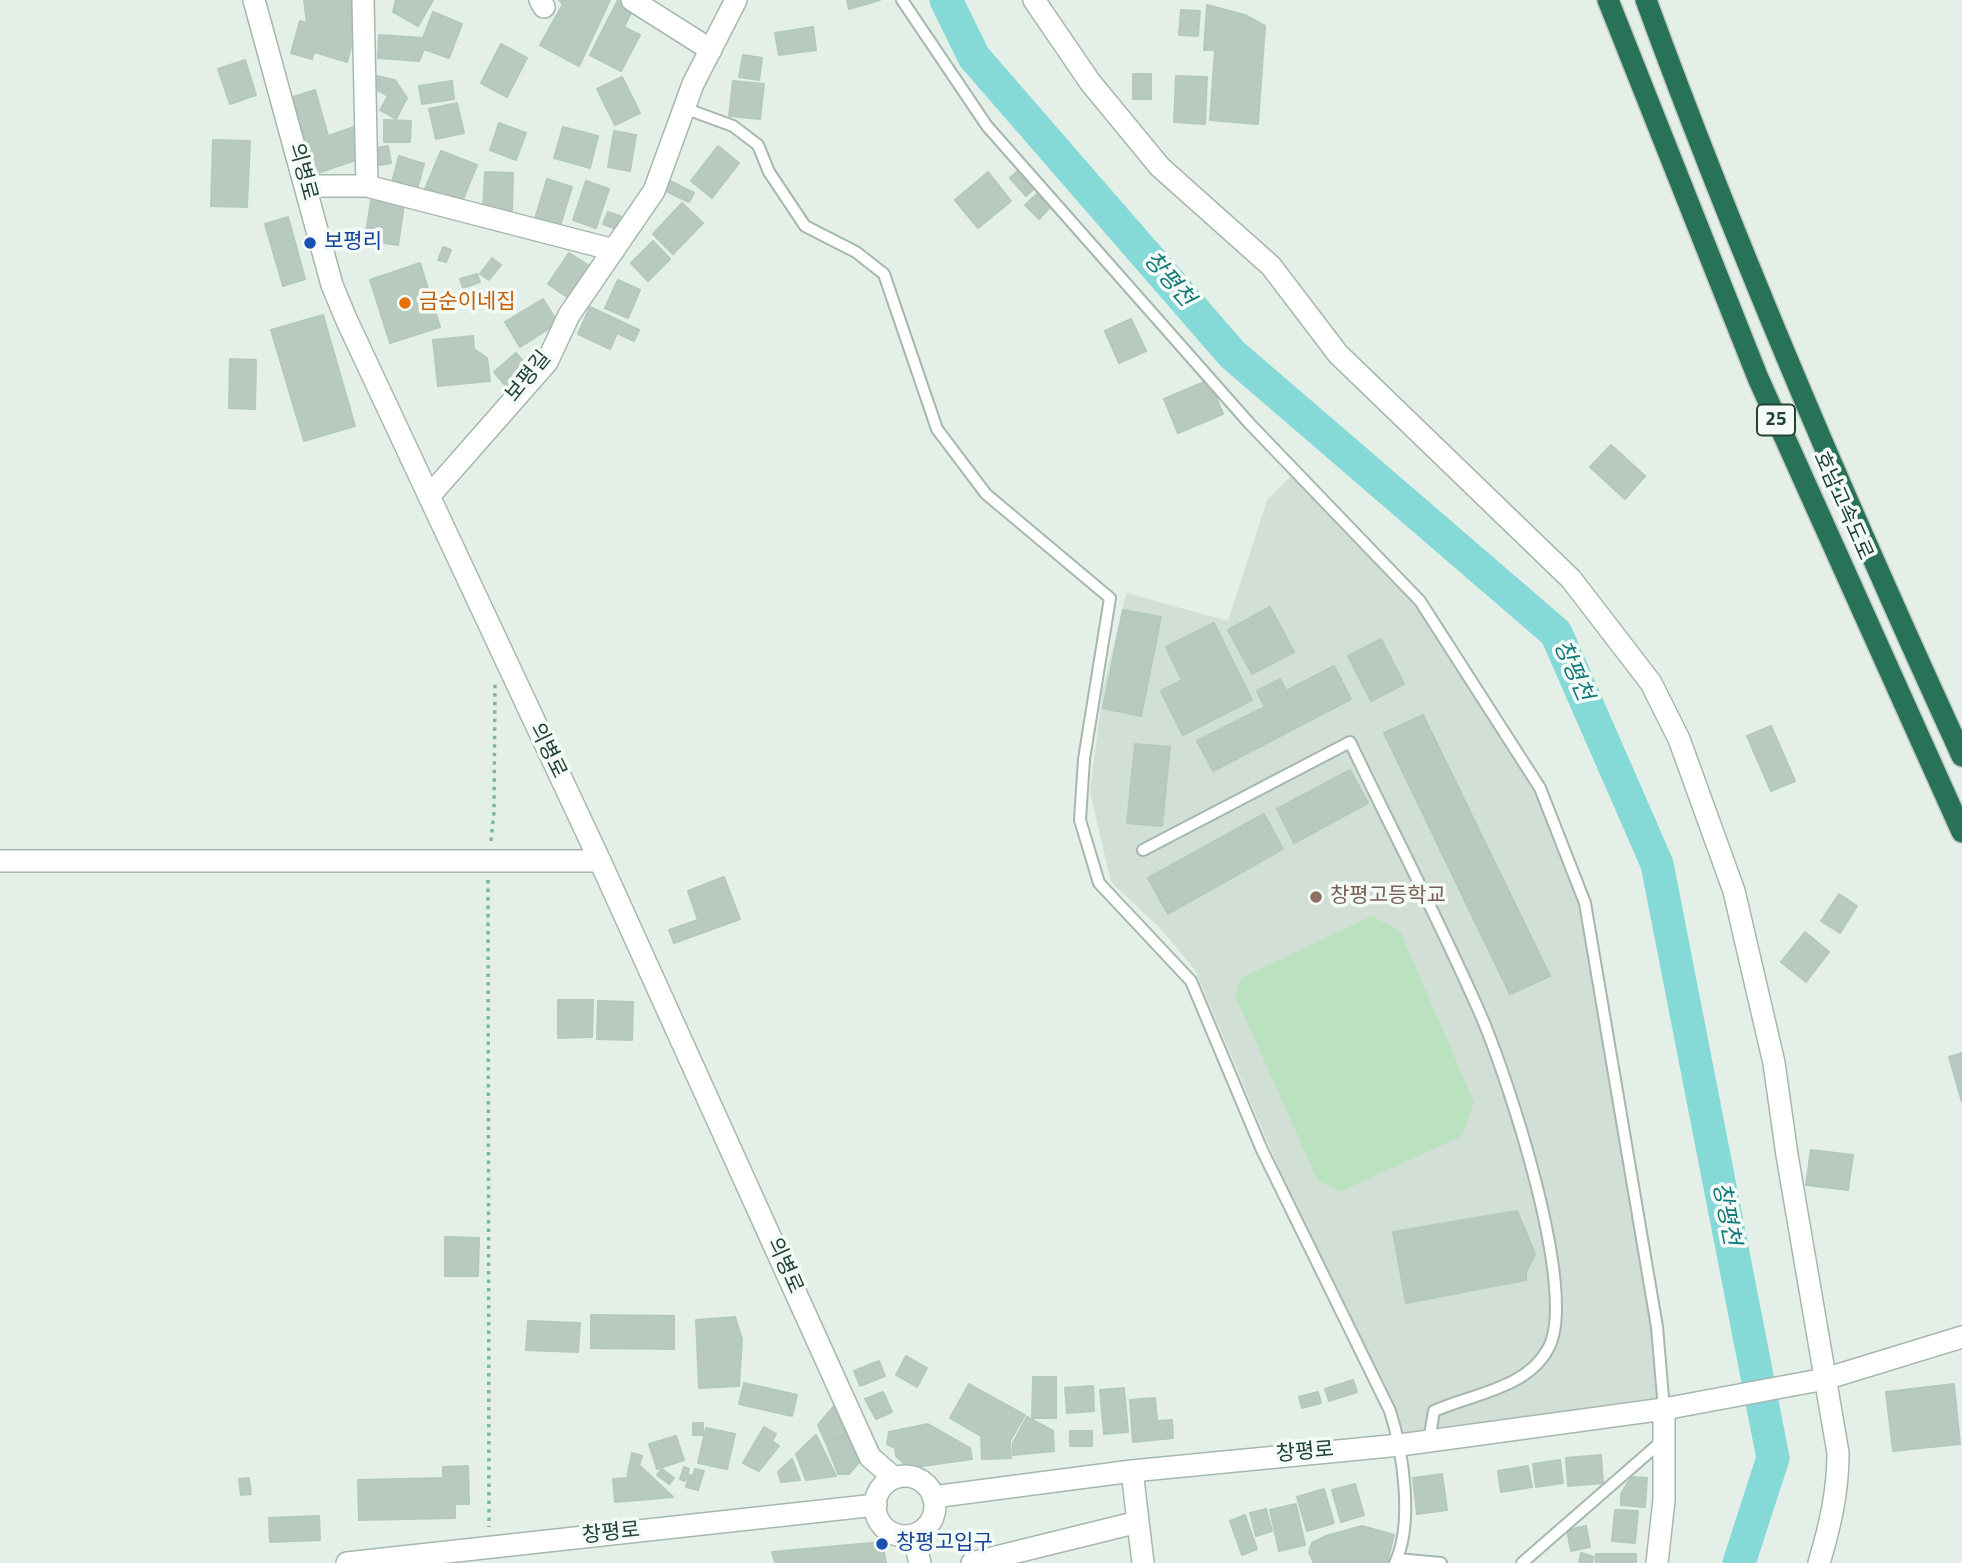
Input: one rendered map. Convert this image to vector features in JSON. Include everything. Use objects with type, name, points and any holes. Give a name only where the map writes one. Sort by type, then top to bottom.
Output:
[{"type":"highway","name":"호남고속도로","points":[[1608,0],[1758,378],[1962,832]]},
{"type":"highway","name":"호남고속도로","points":[[1646,0],[1716,190],[1876,569],[1962,756]]},
{"type":"street","name":"의병로","points":[[254,0],[332,285],[600,861],[870,1457],[894,1478]]},
{"type":"street","points":[[363,0],[367,186]]},
{"type":"street","points":[[632,0],[711,50]]},
{"type":"street","name":"보평길","points":[[431,494],[547,362],[569,315],[654,191],[684,108],[736,0]]},
{"type":"street","points":[[1034,0],[1090,82],[1160,167],[1271,266],[1338,355],[1571,579],[1651,683],[1679,738],[1734,891],[1774,1063],[1838,1453],[1838,1483],[1832,1521],[1819,1563]]},
{"type":"street","points":[[306,186],[367,186],[614,250]]},
{"type":"street","points":[[0,861],[488,864],[600,861]]},
{"type":"street","name":"창평로","points":[[933,1497],[1132,1471],[1429,1441],[1670,1407],[1825,1379],[1962,1337]]},
{"type":"street","points":[[1657,1563],[1664,1500],[1664,1440],[1670,1407]]},
{"type":"street","points":[[1132,1471],[1143,1563]]},
{"type":"street","points":[[894,1478],[914,1478],[923,1482],[933,1497],[932,1519],[926,1527],[913,1535],[899,1536],[883,1526],[876,1505],[880,1490],[894,1478]]},
{"type":"street","name":"창평로","points":[[347,1563],[477,1553],[876,1505]]},
{"type":"street","points":[[972,1563],[1138,1522]]},
{"type":"street","points":[[913,1535],[920,1563]]},
{"type":"lane","points":[[902,0],[988,126],[1249,423],[1420,601],[1540,788],[1585,902],[1670,1407]]},
{"type":"lane","points":[[684,108],[733,126],[758,145],[769,172],[806,226],[856,252],[884,274],[937,429],[986,494],[1110,598],[1084,759],[1080,820],[1098,883],[1191,981],[1262,1150],[1390,1411],[1400,1444],[1405,1527],[1396,1561],[1441,1563]]},
{"type":"lane","points":[[1143,850],[1350,743],[1392,828],[1480,1013],[1538,1188],[1556,1281],[1555,1327],[1549,1349],[1532,1370],[1504,1386],[1434,1411],[1429,1441]]},
{"type":"lane","points":[[1522,1563],[1664,1440]]},
{"type":"path","points":[[477,1553],[488,864],[494,812],[493,690],[497,674],[508,667]]},
{"type":"shaded area","name":"창평고등학교","points":[[1292,475],[1417,607],[1536,792],[1580,907],[1652,1331],[1660,1406],[1403,1441],[1293,1202],[1195,970],[1161,929],[1111,882],[1090,792],[1103,689],[1126,593],[1228,621],[1267,500]]},
{"type":"green space","points":[[1372,916],[1400,931],[1474,1102],[1462,1136],[1341,1191],[1318,1181],[1235,995],[1241,978]]},
{"type":"building","points":[[304,0],[354,0],[354,37],[307,23]]},
{"type":"building","points":[[396,0],[433,0],[418,26],[393,12]]},
{"type":"building","points":[[559,0],[610,0],[579,66],[540,45],[563,4]]},
{"type":"building","points":[[618,0],[634,7],[624,27],[640,35],[621,71],[590,55]]},
{"type":"building","points":[[847,0],[880,0],[849,9]]},
{"type":"building","points":[[1207,5],[1245,15],[1265,26],[1258,124],[1210,120],[1215,50],[1204,50]]},
{"type":"building","points":[[1181,10],[1200,11],[1198,36],[1179,35]]},
{"type":"building","points":[[433,12],[462,24],[449,58],[424,49],[419,61],[378,58],[379,35],[423,38]]},
{"type":"building","points":[[300,21],[354,37],[347,62],[314,52],[312,59],[291,53]]},
{"type":"building","points":[[813,27],[816,50],[779,55],[775,33]]},
{"type":"building","points":[[501,44],[527,58],[507,97],[481,83]]},
{"type":"building","points":[[743,55],[762,58],[759,80],[739,77]]},
{"type":"building","points":[[245,60],[256,95],[230,104],[218,69]]},
{"type":"building","points":[[1133,74],[1151,74],[1151,99],[1133,99]]},
{"type":"building","points":[[372,75],[395,80],[407,98],[396,119],[380,110],[388,96],[370,86]]},
{"type":"building","points":[[1176,76],[1207,77],[1205,124],[1174,122]]},
{"type":"building","points":[[622,77],[640,113],[615,125],[597,89]]},
{"type":"building","points":[[452,81],[454,99],[422,104],[419,86]]},
{"type":"building","points":[[733,81],[764,84],[760,119],[729,116]]},
{"type":"building","points":[[315,90],[328,136],[354,127],[364,157],[315,174],[293,97]]},
{"type":"building","points":[[457,103],[464,133],[436,139],[429,109]]},
{"type":"building","points":[[384,120],[411,121],[410,142],[384,142]]},
{"type":"building","points":[[499,123],[526,133],[516,160],[490,150]]},
{"type":"building","points":[[563,127],[598,136],[590,168],[554,158]]},
{"type":"building","points":[[614,131],[636,135],[630,171],[608,167]]},
{"type":"building","points":[[213,140],[250,141],[247,207],[211,206]]},
{"type":"building","points":[[388,146],[391,163],[380,165],[377,148]]},
{"type":"building","points":[[718,146],[739,163],[712,198],[691,181]]},
{"type":"building","points":[[441,151],[477,165],[461,204],[425,189]]},
{"type":"building","points":[[399,156],[424,164],[416,193],[391,186]]},
{"type":"building","points":[[1019,170],[1035,188],[1026,196],[1010,178]]},
{"type":"building","points":[[485,172],[513,173],[512,210],[483,209]]},
{"type":"building","points":[[988,172],[1011,201],[978,228],[955,200]]},
{"type":"building","points":[[547,179],[572,187],[560,226],[535,219]]},
{"type":"building","points":[[586,181],[609,189],[596,228],[573,220]]},
{"type":"building","points":[[670,181],[694,193],[689,202],[666,191]]},
{"type":"building","points":[[1037,194],[1050,207],[1039,219],[1025,205]]},
{"type":"building","points":[[371,200],[404,205],[398,245],[365,240]]},
{"type":"building","points":[[682,203],[703,223],[673,254],[653,234]]},
{"type":"building","points":[[608,212],[628,219],[624,232],[603,224]]},
{"type":"building","points":[[288,217],[305,279],[283,286],[265,224]]},
{"type":"building","points":[[653,241],[670,259],[648,281],[631,263]]},
{"type":"building","points":[[443,247],[451,250],[446,262],[438,260]]},
{"type":"building","points":[[569,253],[591,267],[570,299],[548,284]]},
{"type":"building","points":[[492,258],[501,265],[489,280],[480,274]]},
{"type":"building","name":"금순이네집","points":[[420,263],[440,327],[390,343],[370,280]]},
{"type":"building","points":[[477,274],[480,282],[463,288],[460,279]]},
{"type":"building","points":[[618,280],[640,290],[628,318],[605,308]]},
{"type":"building","points":[[543,299],[558,323],[520,347],[505,322]]},
{"type":"building","points":[[590,307],[639,330],[634,341],[617,333],[610,349],[578,334]]},
{"type":"building","points":[[323,315],[355,426],[304,441],[271,330]]},
{"type":"building","points":[[1131,319],[1146,351],[1119,363],[1105,331]]},
{"type":"building","points":[[473,336],[474,349],[487,358],[490,381],[438,386],[433,340]]},
{"type":"building","points":[[516,353],[533,373],[511,392],[494,372]]},
{"type":"building","points":[[230,359],[256,360],[255,409],[229,408]]},
{"type":"building","points":[[1209,380],[1223,414],[1178,433],[1164,399]]},
{"type":"building","points":[[1611,445],[1645,476],[1625,499],[1590,467]]},
{"type":"building","points":[[1270,607],[1294,652],[1252,674],[1228,630]]},
{"type":"building","points":[[1123,610],[1161,617],[1141,716],[1103,708]]},
{"type":"building","points":[[1214,623],[1252,700],[1183,735],[1161,691],[1182,680],[1166,647]]},
{"type":"building","points":[[1381,639],[1404,684],[1371,701],[1348,656]]},
{"type":"building","points":[[1334,666],[1351,699],[1213,771],[1197,741],[1265,707],[1257,691],[1280,679],[1286,691]]},
{"type":"building","name":"창평고등학교","points":[[1423,715],[1550,976],[1510,994],[1384,733]]},
{"type":"building","points":[[1771,726],[1795,781],[1771,791],[1747,736]]},
{"type":"building","points":[[1135,744],[1170,747],[1162,826],[1127,823]]},
{"type":"building","points":[[1350,770],[1368,803],[1294,843],[1277,809]]},
{"type":"building","points":[[1264,814],[1283,849],[1168,914],[1148,878]]},
{"type":"building","points":[[724,877],[740,919],[674,943],[669,930],[698,920],[688,891]]},
{"type":"building","points":[[1839,894],[1857,906],[1840,933],[1821,921]]},
{"type":"building","points":[[1805,932],[1829,952],[1806,982],[1781,962]]},
{"type":"building","points":[[558,1000],[593,1000],[592,1037],[558,1038]]},
{"type":"building","points":[[598,1001],[633,1002],[632,1040],[597,1039]]},
{"type":"building","points":[[1962,1053],[1962,1102],[1949,1057]]},
{"type":"building","points":[[1811,1150],[1853,1155],[1848,1190],[1806,1185]]},
{"type":"building","points":[[1517,1211],[1535,1254],[1526,1272],[1526,1280],[1406,1303],[1393,1232]]},
{"type":"building","points":[[445,1237],[479,1238],[478,1276],[445,1276]]},
{"type":"building","points":[[591,1315],[674,1316],[674,1349],[591,1348]]},
{"type":"building","points":[[735,1317],[742,1339],[739,1386],[699,1388],[696,1320]]},
{"type":"building","points":[[528,1321],[580,1323],[578,1352],[526,1350]]},
{"type":"building","points":[[906,1356],[927,1368],[917,1387],[896,1375]]},
{"type":"building","points":[[879,1361],[885,1376],[860,1386],[854,1371]]},
{"type":"building","points":[[1033,1377],[1056,1377],[1056,1418],[1032,1418]]},
{"type":"building","points":[[1353,1380],[1357,1392],[1329,1401],[1325,1389]]},
{"type":"building","points":[[744,1383],[797,1395],[792,1416],[739,1404]]},
{"type":"building","points":[[969,1384],[1025,1415],[1010,1441],[1011,1458],[982,1459],[981,1436],[950,1418]]},
{"type":"building","points":[[1954,1384],[1960,1444],[1893,1451],[1886,1392]]},
{"type":"building","points":[[1093,1386],[1094,1411],[1067,1413],[1065,1388]]},
{"type":"building","points":[[1124,1388],[1128,1432],[1104,1434],[1100,1390]]},
{"type":"building","points":[[883,1392],[892,1412],[876,1419],[865,1399]]},
{"type":"building","points":[[1318,1392],[1321,1403],[1302,1408],[1299,1397]]},
{"type":"building","points":[[1155,1398],[1157,1421],[1172,1420],[1173,1438],[1133,1442],[1130,1400]]},
{"type":"building","points":[[834,1406],[846,1434],[825,1441],[818,1425]]},
{"type":"building","points":[[1027,1417],[1053,1431],[1054,1451],[1013,1455],[1013,1443]]},
{"type":"building","points":[[693,1423],[703,1423],[703,1435],[693,1435]]},
{"type":"building","points":[[928,1424],[970,1448],[972,1459],[909,1468],[896,1456],[895,1448],[887,1444],[889,1432]]},
{"type":"building","points":[[764,1427],[776,1434],[772,1441],[779,1446],[759,1471],[743,1463]]},
{"type":"building","points":[[706,1428],[735,1434],[727,1469],[698,1463]]},
{"type":"building","points":[[1070,1431],[1092,1431],[1092,1446],[1070,1446]]},
{"type":"building","points":[[851,1434],[860,1461],[849,1474],[838,1474],[826,1443]]},
{"type":"building","points":[[816,1435],[836,1476],[806,1480],[796,1454]]},
{"type":"building","points":[[676,1436],[684,1460],[657,1469],[649,1444]]},
{"type":"building","points":[[632,1453],[642,1456],[639,1465],[673,1497],[615,1502],[613,1479],[627,1478]]},
{"type":"building","points":[[1601,1455],[1603,1483],[1568,1486],[1566,1458]]},
{"type":"building","points":[[792,1459],[800,1480],[781,1482],[778,1472]]},
{"type":"building","points":[[1560,1460],[1563,1483],[1536,1487],[1533,1464]]},
{"type":"building","points":[[468,1466],[469,1504],[455,1504],[455,1518],[359,1520],[358,1480],[443,1478],[443,1467]]},
{"type":"building","points":[[1528,1466],[1532,1487],[1501,1492],[1498,1471]]},
{"type":"building","points":[[684,1467],[689,1469],[685,1481],[680,1479]]},
{"type":"building","points":[[662,1469],[674,1478],[669,1484],[657,1475]]},
{"type":"building","points":[[695,1469],[704,1471],[698,1490],[686,1487],[689,1475],[693,1476]]},
{"type":"building","points":[[1442,1474],[1447,1510],[1417,1514],[1413,1478]]},
{"type":"building","points":[[1631,1477],[1647,1478],[1645,1507],[1621,1505],[1621,1494]]},
{"type":"building","points":[[249,1478],[251,1494],[241,1495],[239,1479]]},
{"type":"building","points":[[1355,1484],[1364,1515],[1341,1522],[1332,1490]]},
{"type":"building","points":[[1324,1489],[1334,1523],[1307,1531],[1297,1497]]},
{"type":"building","points":[[1296,1504],[1305,1545],[1279,1551],[1270,1510]]},
{"type":"building","points":[[1266,1509],[1272,1531],[1256,1536],[1250,1513]]},
{"type":"building","points":[[1615,1510],[1638,1511],[1635,1543],[1612,1541]]},
{"type":"building","points":[[1245,1515],[1257,1549],[1242,1555],[1230,1521]]},
{"type":"building","points":[[319,1516],[320,1540],[270,1542],[269,1518]]},
{"type":"building","points":[[1362,1526],[1394,1535],[1387,1563],[1314,1563],[1309,1552],[1312,1543],[1326,1536]]},
{"type":"building","points":[[1586,1526],[1590,1547],[1571,1551],[1567,1530]]},
{"type":"building","points":[[882,1542],[886,1563],[775,1562],[772,1552]]},
{"type":"building","points":[[1581,1553],[1594,1557],[1592,1563],[1579,1563]]},
{"type":"building","points":[[1596,1554],[1636,1554],[1636,1563],[1596,1563]]},
{"type":"waterway","name":"창평천","points":[[946,0],[974,57],[1232,354],[1556,633],[1657,864],[1773,1458],[1739,1563]]},
{"type":"place","name":"보평리","points":[[310,243]]},
{"type":"place","name":"금순이네집","points":[[405,303]]},
{"type":"place","name":"창평고등학교","points":[[1316,897]]},
{"type":"place","name":"창평고입구","points":[[882,1544]]}]
